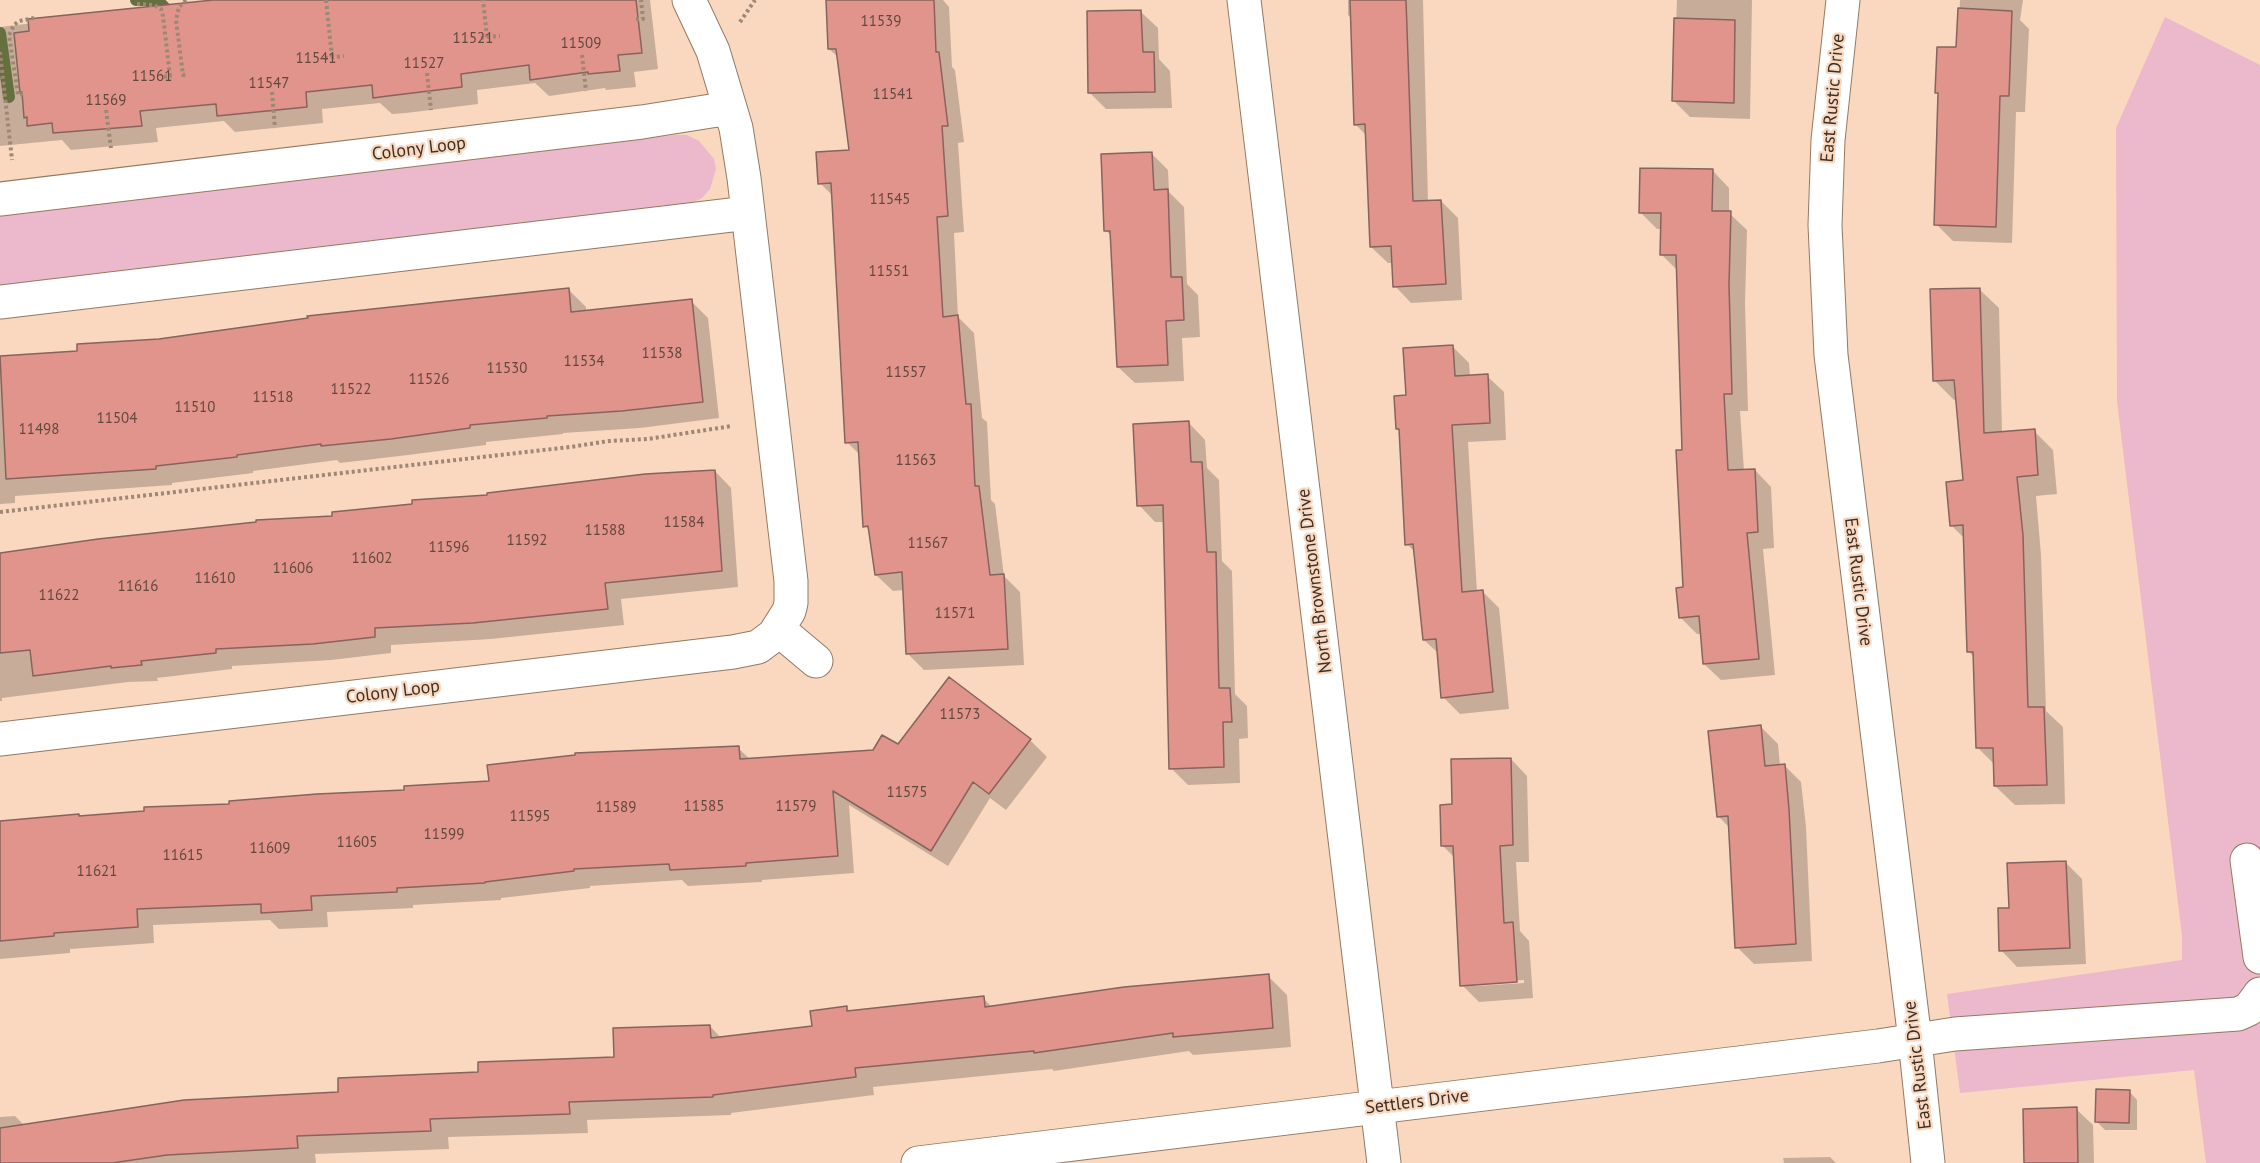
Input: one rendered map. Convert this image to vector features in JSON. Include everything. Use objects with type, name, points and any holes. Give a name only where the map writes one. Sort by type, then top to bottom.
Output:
[{"type":"street","points":[[689,0],[711,44],[730,108]]},
{"type":"street","name":"North Brownstone Drive","points":[[1244,0],[1384,1163]]},
{"type":"street","name":"East Rustic Drive","points":[[1843,0],[1828,140],[1825,225],[1831,355],[1928,1163]]},
{"type":"street","name":"Colony Loop","points":[[0,199],[642,122],[730,108],[736,128],[748,213],[792,581],[792,603],[784,622],[779,630],[758,647],[733,652],[0,740]]},
{"type":"street","points":[[0,302],[748,213]]},
{"type":"street","points":[[779,630],[816,661]]},
{"type":"street","points":[[2247,860],[2260,957]]},
{"type":"street","name":"Settlers Drive","points":[[918,1163],[1966,1033],[2238,1014],[2249,1009],[2260,994]]},
{"type":"path","points":[[186,0],[179,7],[176,20],[183,75],[187,74]]},
{"type":"path","points":[[326,0],[332,57]]},
{"type":"path","points":[[483,0],[487,37]]},
{"type":"path","points":[[636,20],[643,19],[641,0]]},
{"type":"path","points":[[738,26],[755,0]]},
{"type":"path","points":[[136,4],[154,5],[161,9],[170,76],[161,78]]},
{"type":"path","points":[[23,94],[18,95],[9,35],[19,21],[34,18]]},
{"type":"path","points":[[481,38],[500,36]]},
{"type":"path","points":[[0,52],[12,160]]},
{"type":"path","points":[[582,55],[586,91]]},
{"type":"path","points":[[325,58],[344,56]]},
{"type":"path","points":[[427,73],[431,110]]},
{"type":"path","points":[[272,92],[275,128]]},
{"type":"path","points":[[106,110],[111,148]]},
{"type":"path","points":[[0,512],[609,441],[648,439],[732,426]]},
{"type":"shaded area","points":[[2165,17],[2260,65],[2260,1163],[2206,1163],[2194,1070],[1960,1093],[1947,994],[2182,960],[2182,936],[2117,401],[2116,128]]},
{"type":"shaded area","points":[[687,135],[699,141],[714,159],[716,169],[710,189],[702,198],[690,204],[0,287],[0,216]]},
{"type":"building","points":[[213,0],[636,0],[642,53],[618,55],[620,71],[588,74],[588,72],[530,80],[529,65],[461,74],[462,87],[373,98],[372,85],[306,92],[307,107],[217,116],[216,104],[140,111],[142,126],[53,133],[52,123],[27,126],[27,117],[24,118],[22,92],[20,93],[14,33],[29,31],[28,19]]},
{"type":"building","points":[[826,0],[934,0],[936,52],[939,52],[948,126],[942,126],[948,216],[937,217],[943,317],[958,315],[966,404],[971,404],[975,486],[979,486],[990,575],[1004,574],[1008,649],[906,654],[902,572],[875,575],[868,526],[863,527],[858,442],[845,443],[831,183],[818,184],[816,152],[849,150],[836,49],[828,49]]},
{"type":"building","points":[[1350,0],[1406,0],[1413,201],[1441,200],[1446,284],[1393,287],[1391,246],[1370,247],[1365,124],[1354,125]]},
{"type":"building","points":[[1958,8],[2012,11],[2009,96],[2000,96],[1996,227],[1934,225],[1937,47],[1956,47]]},
{"type":"building","points":[[1141,10],[1143,52],[1154,52],[1155,92],[1088,93],[1087,11]]},
{"type":"building","points":[[1674,18],[1735,20],[1734,103],[1672,101]]},
{"type":"building","points":[[1152,152],[1154,190],[1168,189],[1171,277],[1182,277],[1184,320],[1166,321],[1168,365],[1117,367],[1110,231],[1104,231],[1101,154]]},
{"type":"building","points":[[1640,168],[1713,169],[1712,211],[1731,211],[1729,285],[1732,394],[1724,394],[1728,470],[1755,469],[1758,532],[1747,533],[1759,659],[1703,664],[1699,616],[1679,618],[1676,588],[1683,587],[1676,450],[1682,450],[1676,255],[1660,255],[1661,213],[1639,213]]},
{"type":"building","points":[[569,288],[571,312],[692,299],[703,402],[470,425],[470,428],[391,439],[321,446],[321,444],[156,466],[156,469],[6,479],[0,356],[77,351],[77,344],[159,339],[308,318],[307,316]]},
{"type":"building","points":[[1980,288],[1984,433],[2035,429],[2038,475],[2017,477],[2023,535],[2028,707],[2044,707],[2047,785],[1994,786],[1993,748],[1976,748],[1973,652],[1967,652],[1963,525],[1950,526],[1946,482],[1963,480],[1954,380],[1933,381],[1930,289]]},
{"type":"building","points":[[1453,345],[1455,376],[1488,374],[1490,423],[1452,425],[1462,592],[1483,590],[1493,692],[1441,698],[1436,639],[1423,640],[1413,544],[1405,545],[1399,429],[1396,429],[1394,396],[1406,395],[1403,348]]},
{"type":"building","points":[[1189,421],[1191,462],[1202,462],[1207,552],[1216,552],[1219,688],[1230,688],[1232,722],[1223,722],[1224,767],[1169,769],[1163,505],[1137,506],[1133,424]]},
{"type":"building","points":[[715,470],[722,571],[605,583],[608,609],[473,623],[375,628],[375,637],[313,644],[216,649],[216,653],[141,661],[142,665],[111,668],[111,666],[33,676],[30,650],[0,653],[0,553],[98,539],[256,522],[256,520],[332,516],[332,512],[412,504],[412,500],[487,495],[487,493],[645,474]]},
{"type":"building","points":[[949,677],[1031,739],[989,794],[973,782],[931,851],[833,791],[838,856],[746,863],[746,866],[670,870],[669,864],[574,869],[574,871],[485,883],[397,888],[397,892],[311,896],[312,910],[261,913],[261,904],[137,909],[138,927],[54,933],[54,936],[0,941],[0,821],[144,811],[144,807],[229,804],[229,801],[404,790],[404,786],[489,781],[487,765],[575,755],[575,753],[739,746],[740,759],[873,750],[882,735],[898,744]]},
{"type":"building","points":[[1761,725],[1765,766],[1785,764],[1796,944],[1735,948],[1728,816],[1717,817],[1708,731]]},
{"type":"building","points":[[1511,758],[1513,845],[1500,846],[1504,923],[1513,922],[1517,982],[1460,986],[1453,846],[1441,846],[1440,805],[1452,804],[1451,759]]},
{"type":"building","points":[[2066,861],[2070,948],[1999,951],[1998,908],[2009,908],[2007,863]]},
{"type":"building","points":[[1269,974],[1273,1028],[1173,1037],[1173,1033],[1034,1053],[1034,1051],[855,1068],[856,1077],[713,1095],[713,1097],[569,1102],[570,1114],[430,1119],[431,1131],[297,1136],[298,1148],[167,1155],[112,1163],[0,1163],[0,1128],[184,1100],[338,1092],[338,1078],[478,1072],[478,1062],[614,1057],[613,1028],[710,1025],[711,1038],[812,1026],[810,1011],[847,1006],[847,1011],[984,996],[985,1007],[1124,987]]},
{"type":"building","points":[[2096,1089],[2130,1090],[2129,1123],[2095,1122]]},
{"type":"building","points":[[2077,1107],[2078,1163],[2024,1163],[2023,1109]]},
{"type":"waterway","points":[[136,0],[152,0],[160,3],[165,8],[168,20]]},
{"type":"waterway","points":[[0,33],[9,97]]}]
